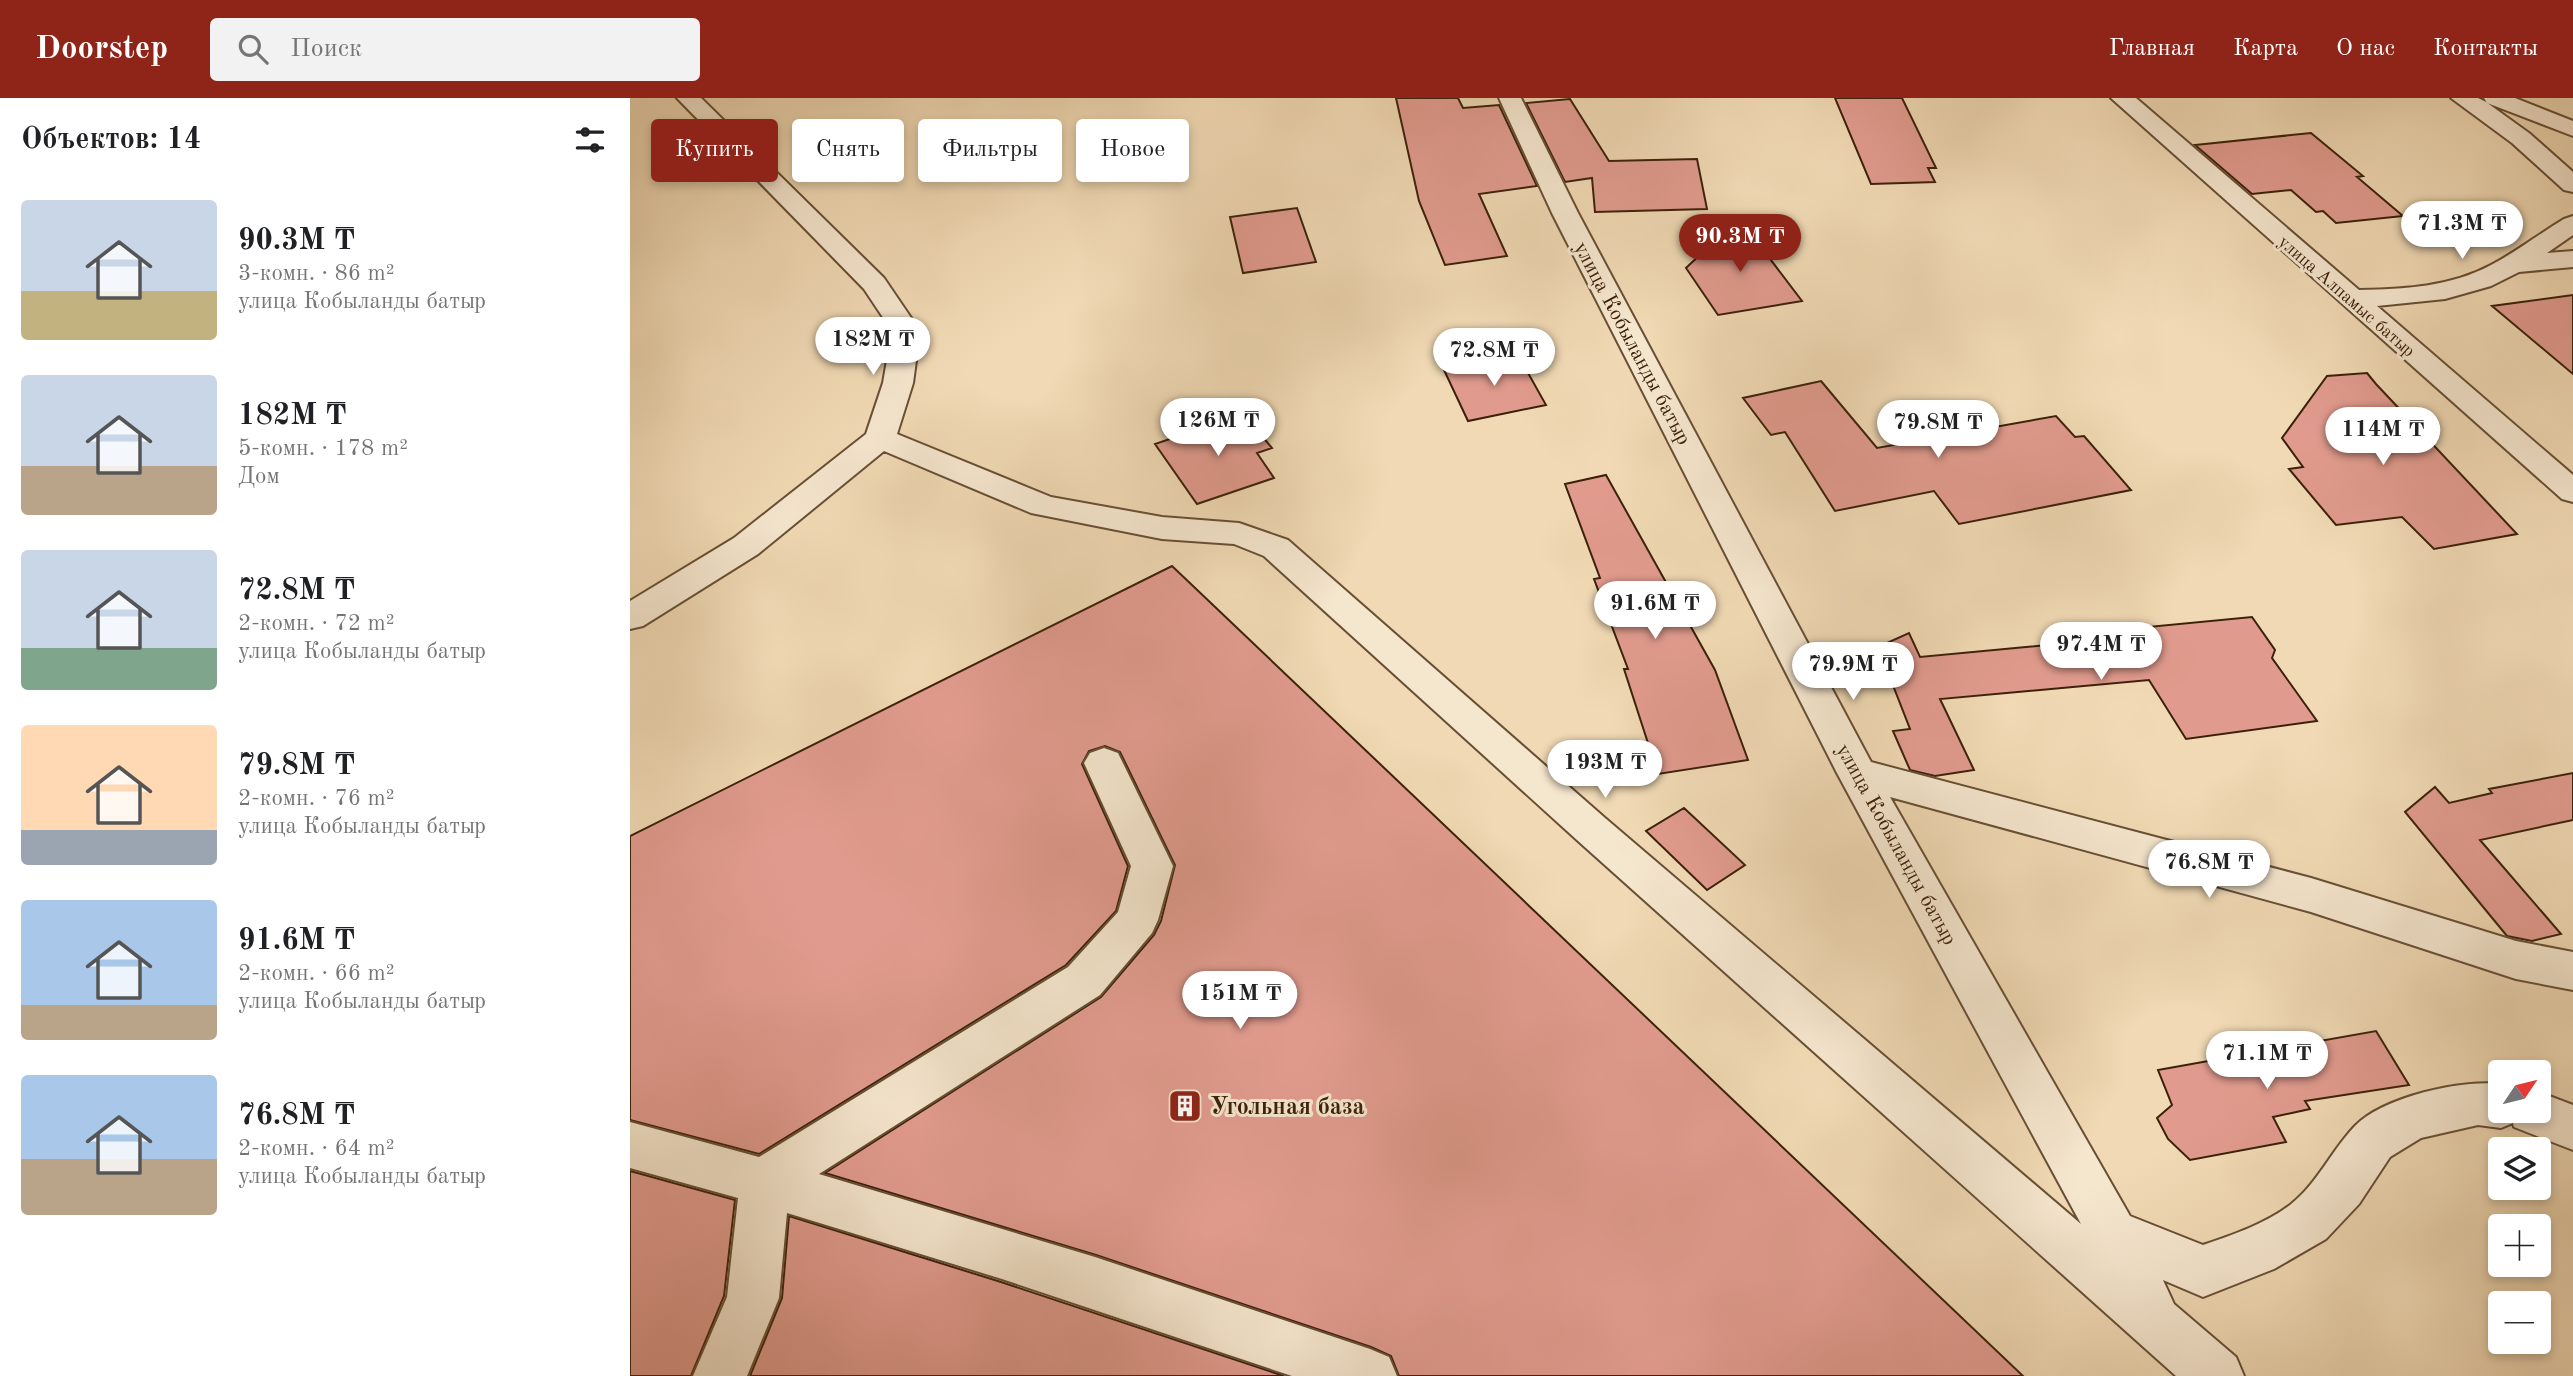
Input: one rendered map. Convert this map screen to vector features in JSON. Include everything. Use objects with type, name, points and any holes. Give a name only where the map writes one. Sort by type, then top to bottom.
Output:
[{"type":"street","points":[[630,617],[746,546],[880,438],[898,383],[906,331],[874,284],[688,98]]},
{"type":"street","name":"улица Кобыланды батыр","points":[[1510,98],[1565,213],[1857,773],[2112,1234],[2157,1325]]},
{"type":"street","name":"улица Алпамыс батыр","points":[[2122,98],[2573,492]]},
{"type":"street","points":[[2462,98],[2532,147],[2573,185]]},
{"type":"street","points":[[2495,98],[2573,129]]},
{"type":"street","points":[[2350,299],[2420,296],[2456,289],[2499,272],[2573,224]]},
{"type":"street","points":[[2510,264],[2573,259]]},
{"type":"street","points":[[880,438],[1043,506],[1162,528],[1239,534],[1276,548],[1591,829],[2217,1376]]},
{"type":"street","points":[[765,1181],[1084,981],[1137,920],[1152,866],[1104,763]]},
{"type":"street","points":[[1857,773],[2311,895],[2516,960],[2573,971]]},
{"type":"street","points":[[2112,1234],[2203,1271],[2256,1251],[2308,1222],[2341,1187],[2372,1141],[2411,1118],[2478,1102],[2488,1104]]},
{"type":"street","points":[[2552,1120],[2573,1128]]},
{"type":"street","points":[[630,1145],[765,1181],[1170,1307],[1370,1376]]},
{"type":"street","points":[[720,1376],[753,1298],[765,1181]]},
{"type":"building","points":[[1396,98],[1458,98],[1463,108],[1499,105],[1537,186],[1479,194],[1507,256],[1445,265],[1419,201]]},
{"type":"building","points":[[1835,98],[1902,98],[1936,168],[1928,168],[1935,182],[1871,184]]},
{"type":"building","points":[[1570,99],[1609,161],[1697,159],[1707,209],[1595,212],[1592,178],[1565,182],[1526,103]]},
{"type":"building","points":[[2311,133],[2363,176],[2357,177],[2403,216],[2336,223],[2323,211],[2316,212],[2291,190],[2252,194],[2195,145]]},
{"type":"building","points":[[1297,208],[1316,262],[1243,273],[1230,217]]},
{"type":"building","points":[[1739,218],[1802,301],[1718,315],[1686,268]]},
{"type":"building","points":[[2573,295],[2573,374],[2492,306]]},
{"type":"building","points":[[1518,355],[1546,405],[1468,421],[1444,370]]},
{"type":"building","points":[[2367,373],[2517,534],[2434,549],[2402,517],[2336,525],[2289,469],[2303,467],[2282,438],[2327,376]]},
{"type":"building","points":[[1821,381],[1877,448],[2056,416],[2075,437],[2084,436],[2131,490],[1959,524],[1934,491],[1835,511],[1785,432],[1771,435],[1743,398]]},
{"type":"building","points":[[1244,414],[1272,448],[1257,453],[1274,478],[1197,504],[1155,444]]},
{"type":"building","points":[[1606,475],[1715,670],[1748,760],[1658,774],[1624,669],[1628,669],[1594,579],[1600,578],[1565,484]]},
{"type":"building","name":"Угольная база","points":[[1172,566],[2023,1376],[1399,1376],[1391,1356],[1371,1347],[1096,1255],[825,1173],[1101,997],[1154,935],[1161,921],[1175,865],[1120,752],[1105,746],[1089,751],[1082,764],[1128,866],[1116,911],[1066,965],[759,1154],[630,1120],[630,836]]},
{"type":"building","points":[[2252,617],[2275,650],[2272,658],[2317,721],[2186,739],[2149,680],[1940,699],[1974,770],[1935,776],[1910,770],[1893,731],[1910,729],[1878,647],[1909,633],[1920,657],[2089,641],[2085,633]]},
{"type":"building","points":[[2573,773],[2573,820],[2480,840],[2561,934],[2532,941],[2507,936],[2405,812],[2435,787],[2449,803],[2492,793],[2489,789]]},
{"type":"building","points":[[1684,808],[1745,865],[1707,890],[1646,831]]},
{"type":"building","points":[[2376,1031],[2409,1085],[2305,1101],[2310,1109],[2273,1117],[2286,1142],[2190,1160],[2168,1139],[2157,1118],[2172,1105],[2158,1070]]},
{"type":"building","points":[[630,1171],[735,1200],[724,1296],[691,1376],[630,1376]]},
{"type":"building","points":[[789,1216],[1001,1282],[1284,1376],[750,1376],[782,1298]]},
{"type":"place","name":"Угольная база","points":[[1185,1106]]}]
